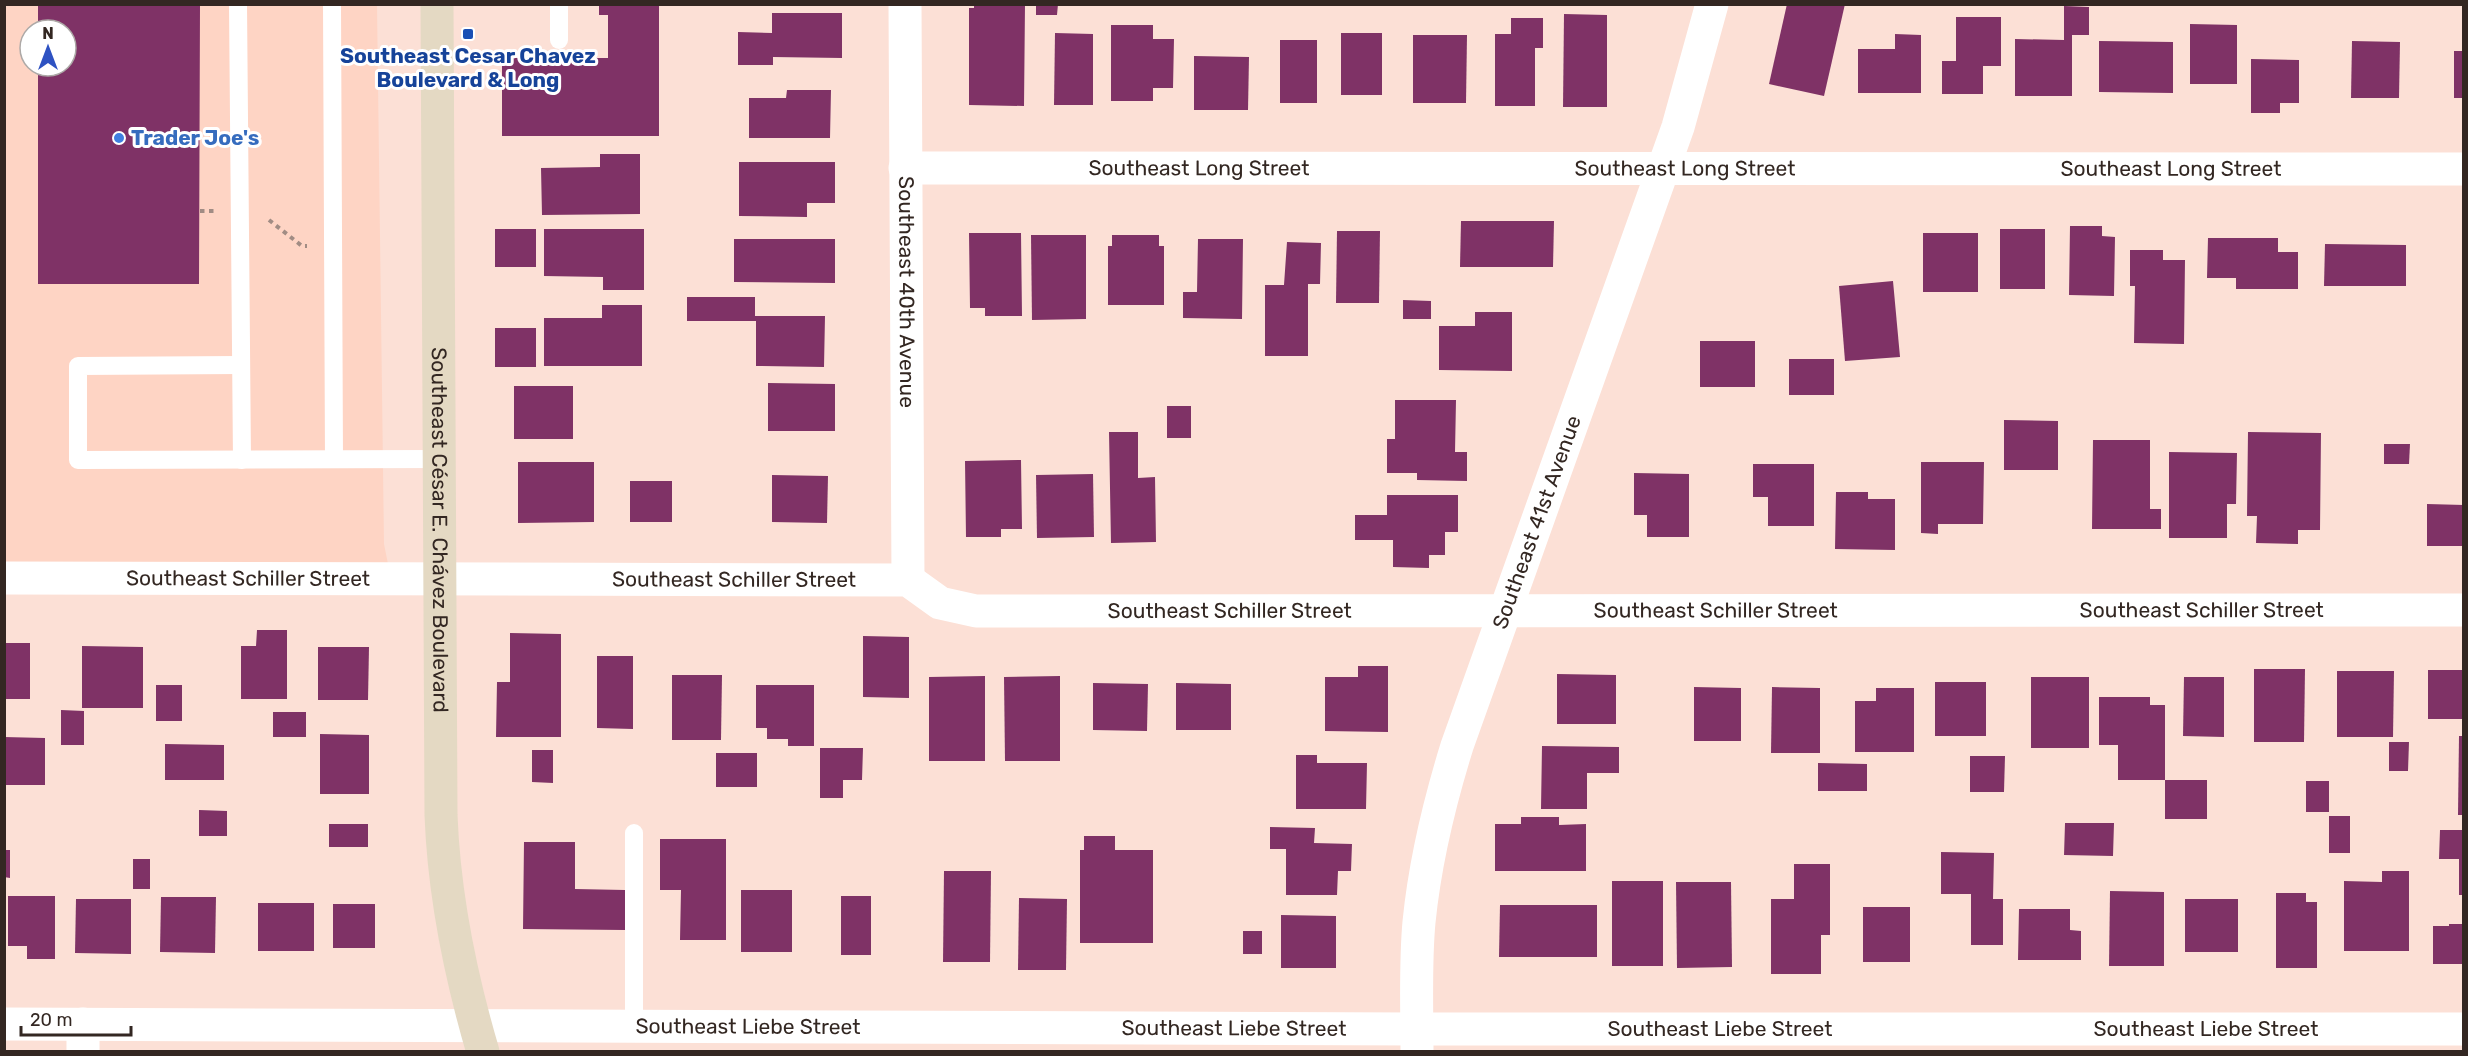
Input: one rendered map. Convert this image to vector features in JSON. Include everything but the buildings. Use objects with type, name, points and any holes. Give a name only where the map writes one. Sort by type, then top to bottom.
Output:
[{"type":"main road","name":"Southeast César E. Chávez Boulevard","points":[[437,4],[442,853],[456,942],[479,1038]]},
{"type":"street","name":"Southeast 40th Avenue","points":[[905,4],[908,580]]},
{"type":"street","name":"Southeast 41st Avenue","points":[[1417,1040],[1416,971],[1419,923],[1433,834],[1442,795],[1457,746],[1663,170],[1696,65],[1712,4]]},
{"type":"street","name":"Southeast Long Street","points":[[905,168],[2463,170]]},
{"type":"street","name":"Southeast Schiller Street","points":[[4,578],[908,580],[940,603],[976,611],[2463,610]]},
{"type":"street","name":"Southeast Liebe Street","points":[[4,1024],[83,1038],[479,1038],[634,1026],[1417,1040],[2463,1029]]},
{"type":"lane","points":[[238,4],[242,460]]},
{"type":"lane","points":[[332,4],[334,459]]},
{"type":"lane","points":[[559,4],[559,40]]},
{"type":"lane","points":[[240,365],[78,366],[78,460],[440,459]]},
{"type":"lane","points":[[634,833],[634,1026]]},
{"type":"shaded area","points":[[5,5],[377,5],[384,544],[390,574],[5,574]]},
{"type":"place","name":"Southeast Cesar Chavez Boulevard & Long","points":[[468,34]]},
{"type":"place","name":"Trader Joe's","points":[[119,138]]}]
